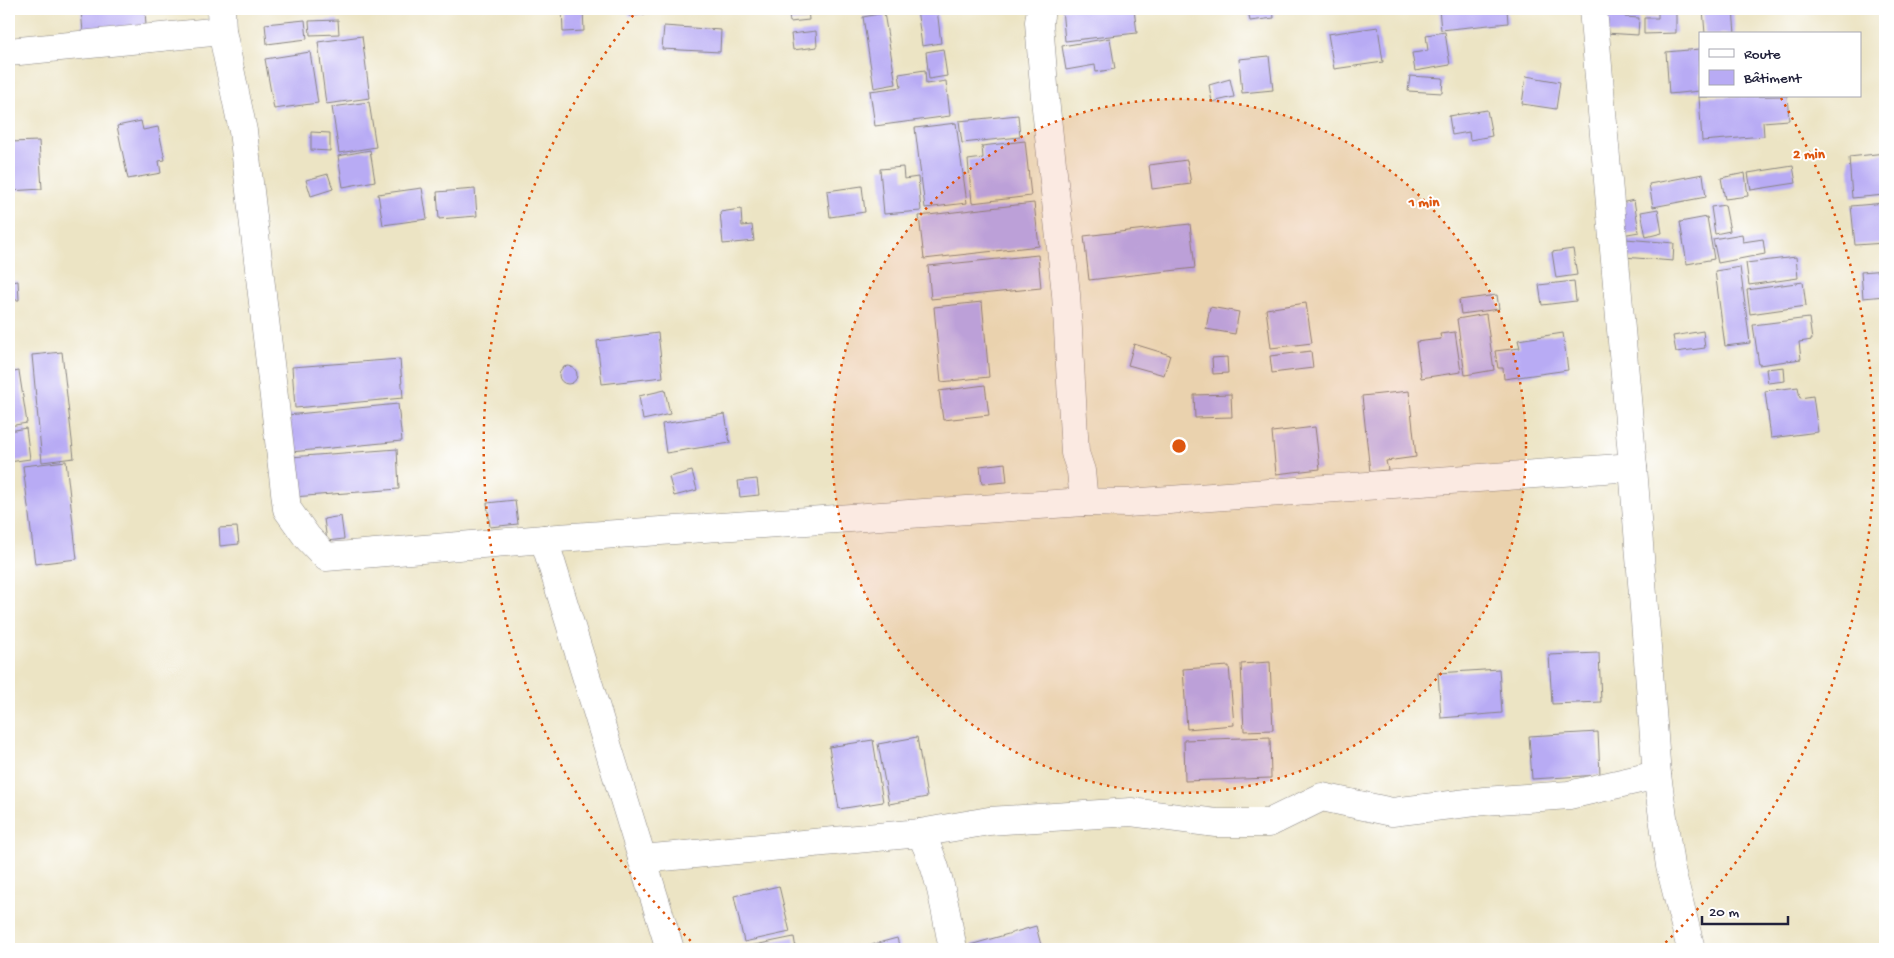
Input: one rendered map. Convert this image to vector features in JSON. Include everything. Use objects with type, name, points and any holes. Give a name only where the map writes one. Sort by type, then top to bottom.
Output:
[{"type":"street","points":[[1041,9],[1039,22],[1045,99],[1066,294],[1075,453],[1081,471],[1084,502]]},
{"type":"street","points":[[1593,9],[1633,466],[1657,775],[1670,866],[1690,949]]},
{"type":"street","points":[[9,52],[222,20],[243,131],[287,509],[307,537],[326,557],[1084,502],[1127,503],[1633,466]]},
{"type":"street","points":[[544,540],[670,949]]},
{"type":"street","points":[[642,859],[920,833],[988,821],[1131,812],[1216,824],[1270,823],[1322,797],[1392,812],[1484,801],[1569,795],[1657,775]]},
{"type":"street","points":[[920,833],[930,851],[937,873],[953,949]]},
{"type":"building","points":[[145,9],[146,26],[83,32],[81,10]]},
{"type":"building","points":[[562,9],[583,9],[584,31],[563,32]]},
{"type":"building","points":[[628,9],[674,9],[674,10],[629,16]]},
{"type":"building","points":[[788,9],[808,9],[809,20],[790,22]]},
{"type":"building","points":[[917,9],[937,9],[941,43],[922,46]]},
{"type":"building","points":[[1062,9],[1134,9],[1137,33],[1065,41]]},
{"type":"building","points":[[1248,9],[1273,9],[1274,18],[1250,21]]},
{"type":"building","points":[[1439,9],[1507,9],[1508,23],[1441,30]]},
{"type":"building","points":[[1606,9],[1625,10],[1625,17],[1639,18],[1638,35],[1605,33]]},
{"type":"building","points":[[1703,9],[1733,9],[1735,32],[1705,32]]},
{"type":"building","points":[[1676,10],[1676,33],[1644,34],[1644,18],[1658,18],[1658,11]]},
{"type":"building","points":[[884,13],[896,84],[874,88],[863,17]]},
{"type":"building","points":[[305,20],[307,39],[267,44],[265,24]]},
{"type":"building","points":[[338,20],[339,34],[310,35],[309,21]]},
{"type":"building","points":[[664,26],[721,30],[720,52],[662,49]]},
{"type":"building","points":[[1378,27],[1383,62],[1334,69],[1328,34]]},
{"type":"building","points":[[816,31],[817,47],[793,50],[791,34]]},
{"type":"building","points":[[1445,32],[1450,65],[1415,71],[1412,53],[1428,51],[1426,35]]},
{"type":"building","points":[[362,36],[370,98],[326,104],[318,42]]},
{"type":"building","points":[[1110,38],[1115,69],[1096,72],[1095,65],[1066,70],[1062,46]]},
{"type":"building","points":[[943,49],[947,76],[929,79],[926,52]]},
{"type":"building","points":[[1699,49],[1699,91],[1669,94],[1666,52]]},
{"type":"building","points":[[310,52],[318,103],[274,109],[265,59]]},
{"type":"building","points":[[1269,56],[1273,90],[1242,93],[1239,59]]},
{"type":"building","points":[[925,70],[926,84],[946,81],[950,116],[875,126],[870,91],[901,87],[899,74]]},
{"type":"building","points":[[1410,76],[1443,78],[1442,93],[1408,91]]},
{"type":"building","points":[[1526,76],[1560,82],[1556,109],[1522,104]]},
{"type":"building","points":[[1230,79],[1234,97],[1212,102],[1209,85]]},
{"type":"building","points":[[1699,98],[1787,98],[1789,120],[1763,122],[1764,136],[1702,141]]},
{"type":"building","points":[[369,102],[376,147],[339,153],[332,107]]},
{"type":"building","points":[[1487,110],[1492,136],[1470,140],[1469,132],[1452,135],[1449,116]]},
{"type":"building","points":[[1018,115],[1020,137],[962,143],[959,121]]},
{"type":"building","points":[[141,121],[143,130],[158,127],[165,160],[159,161],[161,173],[128,179],[117,126]]},
{"type":"building","points":[[956,123],[967,203],[925,208],[915,128]]},
{"type":"building","points":[[311,132],[330,133],[330,151],[311,150]]},
{"type":"building","points":[[39,141],[42,189],[9,191],[9,142]]},
{"type":"building","points":[[1025,141],[1031,196],[972,203],[968,160],[983,158],[982,146]]},
{"type":"building","points":[[370,150],[375,181],[343,187],[338,156]]},
{"type":"building","points":[[1885,153],[1885,195],[1852,198],[1849,157]]},
{"type":"building","points":[[1187,160],[1191,184],[1152,189],[1149,165]]},
{"type":"building","points":[[1793,166],[1796,183],[1751,190],[1748,173]]},
{"type":"building","points":[[903,167],[904,179],[918,177],[921,211],[884,214],[880,169]]},
{"type":"building","points":[[1745,173],[1748,196],[1725,199],[1721,178]]},
{"type":"building","points":[[328,174],[333,189],[311,196],[306,180]]},
{"type":"building","points":[[1703,174],[1706,197],[1653,207],[1649,184]]},
{"type":"building","points":[[862,186],[865,212],[830,217],[827,191]]},
{"type":"building","points":[[422,188],[427,219],[383,225],[378,194]]},
{"type":"building","points":[[475,189],[477,216],[439,219],[437,192]]},
{"type":"building","points":[[1634,200],[1639,232],[1622,235],[1616,204]]},
{"type":"building","points":[[1034,203],[1039,246],[924,259],[919,216]]},
{"type":"building","points":[[1885,203],[1885,243],[1855,245],[1851,206]]},
{"type":"building","points":[[1725,205],[1730,231],[1715,234],[1711,207]]},
{"type":"building","points":[[741,209],[742,226],[752,225],[754,241],[723,244],[720,212]]},
{"type":"building","points":[[1658,209],[1662,233],[1646,237],[1641,212]]},
{"type":"building","points":[[1707,217],[1714,259],[1687,264],[1680,222]]},
{"type":"building","points":[[1190,224],[1195,268],[1089,280],[1084,236]]},
{"type":"building","points":[[1742,234],[1743,242],[1763,239],[1765,254],[1718,263],[1713,239]]},
{"type":"building","points":[[1626,239],[1674,243],[1673,261],[1624,257]]},
{"type":"building","points":[[1573,249],[1577,275],[1556,278],[1552,252]]},
{"type":"building","points":[[1038,255],[1041,288],[931,299],[928,266]]},
{"type":"building","points":[[1796,257],[1798,278],[1749,285],[1746,263]]},
{"type":"building","points":[[1740,267],[1750,343],[1725,346],[1715,271]]},
{"type":"building","points":[[1885,270],[1885,296],[1863,298],[1861,272]]},
{"type":"building","points":[[18,281],[19,300],[9,300],[9,282]]},
{"type":"building","points":[[1574,281],[1576,301],[1542,305],[1539,285]]},
{"type":"building","points":[[1803,282],[1806,306],[1750,314],[1747,290]]},
{"type":"building","points":[[1497,295],[1499,309],[1461,314],[1459,300]]},
{"type":"building","points":[[982,302],[989,377],[941,382],[934,307]]},
{"type":"building","points":[[1306,303],[1312,343],[1271,348],[1266,309]]},
{"type":"building","points":[[1210,307],[1239,312],[1235,334],[1206,329]]},
{"type":"building","points":[[1486,314],[1494,370],[1465,375],[1457,319]]},
{"type":"building","points":[[1809,318],[1812,340],[1799,342],[1801,359],[1759,365],[1753,325]]},
{"type":"building","points":[[1703,331],[1705,348],[1676,352],[1673,336]]},
{"type":"building","points":[[1455,332],[1461,372],[1421,378],[1416,342],[1441,339],[1440,334]]},
{"type":"building","points":[[658,333],[663,377],[602,384],[597,341]]},
{"type":"building","points":[[1563,333],[1568,370],[1504,379],[1503,368],[1498,368],[1495,351],[1520,348],[1518,340]]},
{"type":"building","points":[[1134,344],[1170,355],[1164,375],[1128,365]]},
{"type":"building","points":[[1311,351],[1313,368],[1272,373],[1270,356]]},
{"type":"building","points":[[62,352],[74,458],[42,462],[32,355]]},
{"type":"building","points":[[1227,357],[1228,373],[1213,374],[1212,358]]},
{"type":"building","points":[[400,359],[403,398],[295,408],[292,367]]},
{"type":"building","points":[[564,366],[572,366],[577,371],[575,382],[564,384],[559,379],[559,371]]},
{"type":"building","points":[[1784,367],[1785,381],[1768,383],[1766,369]]},
{"type":"building","points":[[19,371],[27,423],[9,426],[9,373]]},
{"type":"building","points":[[985,385],[989,415],[943,420],[939,391]]},
{"type":"building","points":[[1798,387],[1800,398],[1813,396],[1818,432],[1771,438],[1765,391]]},
{"type":"building","points":[[665,390],[670,414],[643,420],[639,396]]},
{"type":"building","points":[[1409,391],[1416,457],[1386,461],[1388,470],[1370,472],[1362,396]]},
{"type":"building","points":[[1231,394],[1232,417],[1195,418],[1194,395]]},
{"type":"building","points":[[398,404],[402,441],[291,452],[287,415]]},
{"type":"building","points":[[725,414],[730,443],[666,453],[662,424]]},
{"type":"building","points":[[1315,427],[1320,469],[1276,474],[1272,432]]},
{"type":"building","points":[[26,428],[30,459],[9,462],[9,431]]},
{"type":"building","points":[[397,449],[399,489],[293,497],[290,457]]},
{"type":"building","points":[[66,461],[77,559],[35,564],[23,466]]},
{"type":"building","points":[[1005,463],[1007,482],[982,484],[980,466]]},
{"type":"building","points":[[692,471],[697,490],[674,496],[669,477]]},
{"type":"building","points":[[757,479],[759,495],[740,497],[738,481]]},
{"type":"building","points":[[515,500],[518,524],[490,527],[487,503]]},
{"type":"building","points":[[341,516],[344,539],[327,541],[324,519]]},
{"type":"building","points":[[237,527],[239,544],[220,546],[219,528]]},
{"type":"building","points":[[1599,653],[1601,702],[1552,704],[1549,655]]},
{"type":"building","points":[[1270,662],[1273,730],[1244,731],[1241,664]]},
{"type":"building","points":[[1229,666],[1234,725],[1187,729],[1183,669]]},
{"type":"building","points":[[1499,669],[1502,713],[1441,718],[1438,673]]},
{"type":"building","points":[[1598,732],[1600,775],[1532,779],[1529,736]]},
{"type":"building","points":[[917,737],[927,797],[889,804],[878,744]]},
{"type":"building","points":[[1270,737],[1271,778],[1185,781],[1184,740]]},
{"type":"building","points":[[873,740],[883,802],[839,809],[829,747]]},
{"type":"building","points":[[779,886],[790,932],[744,942],[734,896]]},
{"type":"building","points":[[1036,926],[1042,949],[971,949],[970,945]]},
{"type":"building","points":[[794,937],[796,949],[740,949],[740,948]]},
{"type":"building","points":[[897,938],[900,949],[856,949]]}]
